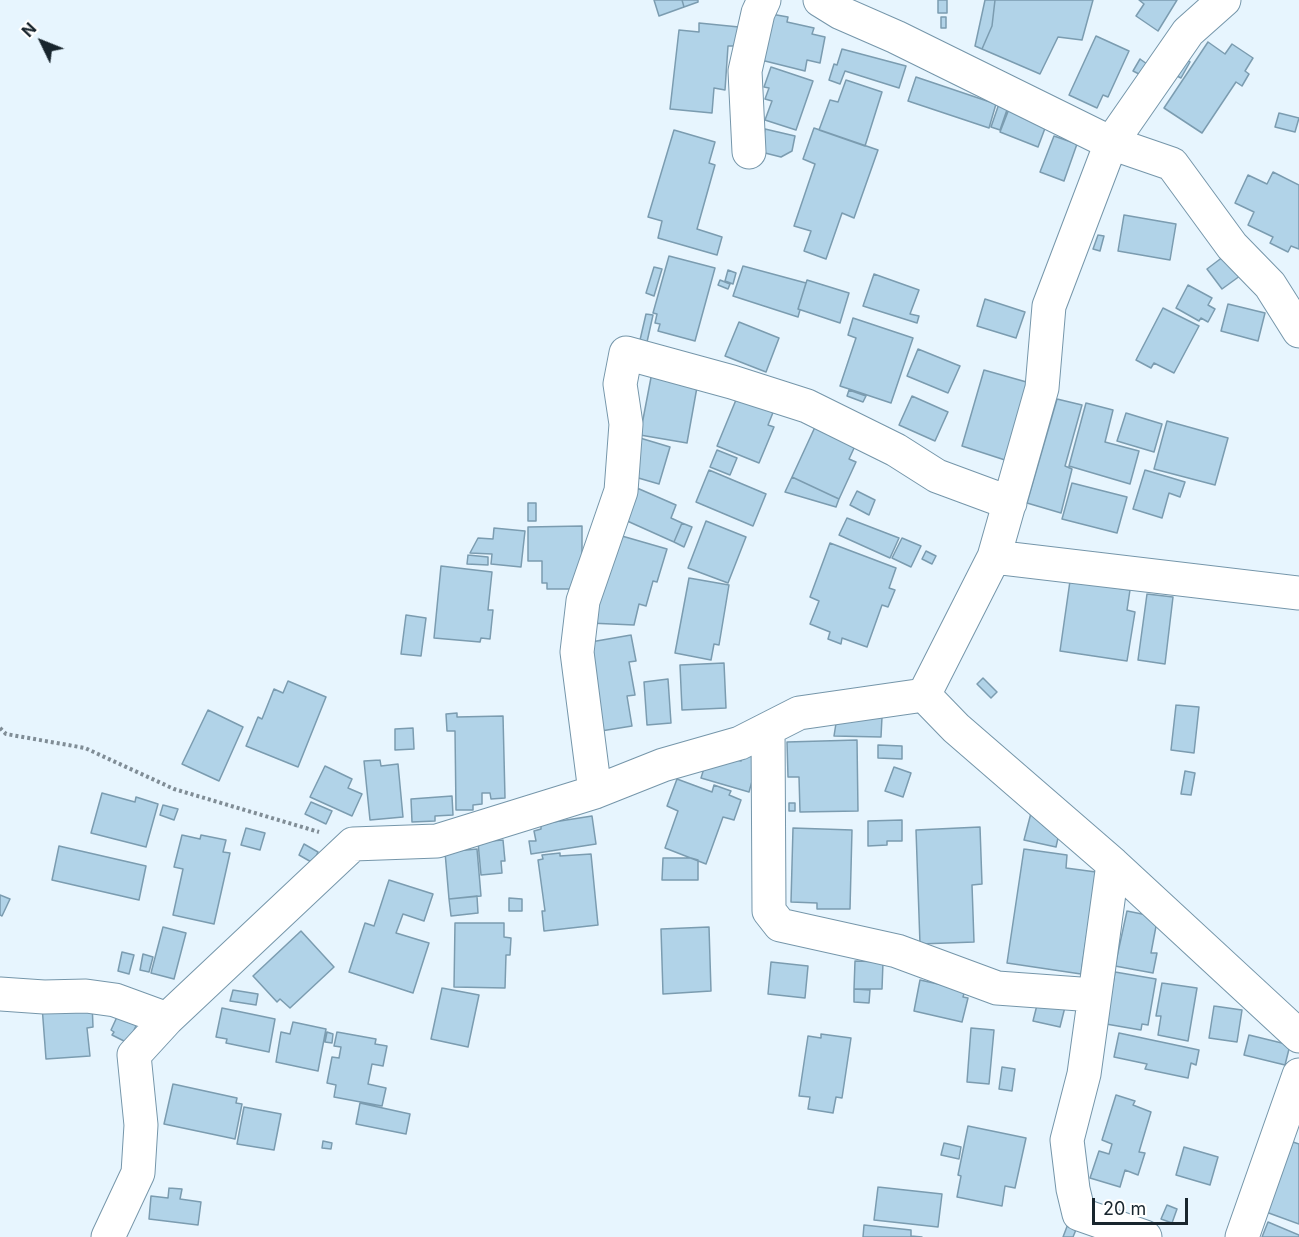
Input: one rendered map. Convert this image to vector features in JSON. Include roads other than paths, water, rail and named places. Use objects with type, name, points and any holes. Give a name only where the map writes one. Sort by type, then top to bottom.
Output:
[{"type":"street","points":[[749,152],[745,71],[764,0]]},
{"type":"street","points":[[820,0],[841,13],[896,37],[1111,143],[1172,164],[1233,246],[1270,285],[1299,331]]},
{"type":"street","points":[[924,695],[994,557],[1042,388],[1049,306],[1111,143],[1188,32],[1224,0]]},
{"type":"street","points":[[595,792],[577,652],[583,601],[621,491],[626,424],[620,384],[626,353],[732,382],[807,406],[896,450],[938,476],[1010,503]]},
{"type":"street","points":[[994,557],[1299,593]]},
{"type":"street","points":[[108,1237],[138,1173],[141,1125],[134,1055],[167,1019],[353,844],[437,841],[595,792],[663,765],[740,743],[799,712],[924,695]]},
{"type":"street","points":[[924,695],[956,728],[1113,864],[1299,1036]]},
{"type":"street","points":[[768,729],[769,911],[780,925],[897,951],[997,988],[1094,995]]},
{"type":"street","points":[[1113,864],[1084,1074],[1067,1140],[1072,1189],[1079,1214],[1145,1237]]},
{"type":"street","points":[[0,994],[44,997],[86,996],[116,1000],[167,1019]]},
{"type":"street","points":[[1242,1237],[1299,1075]]}]
